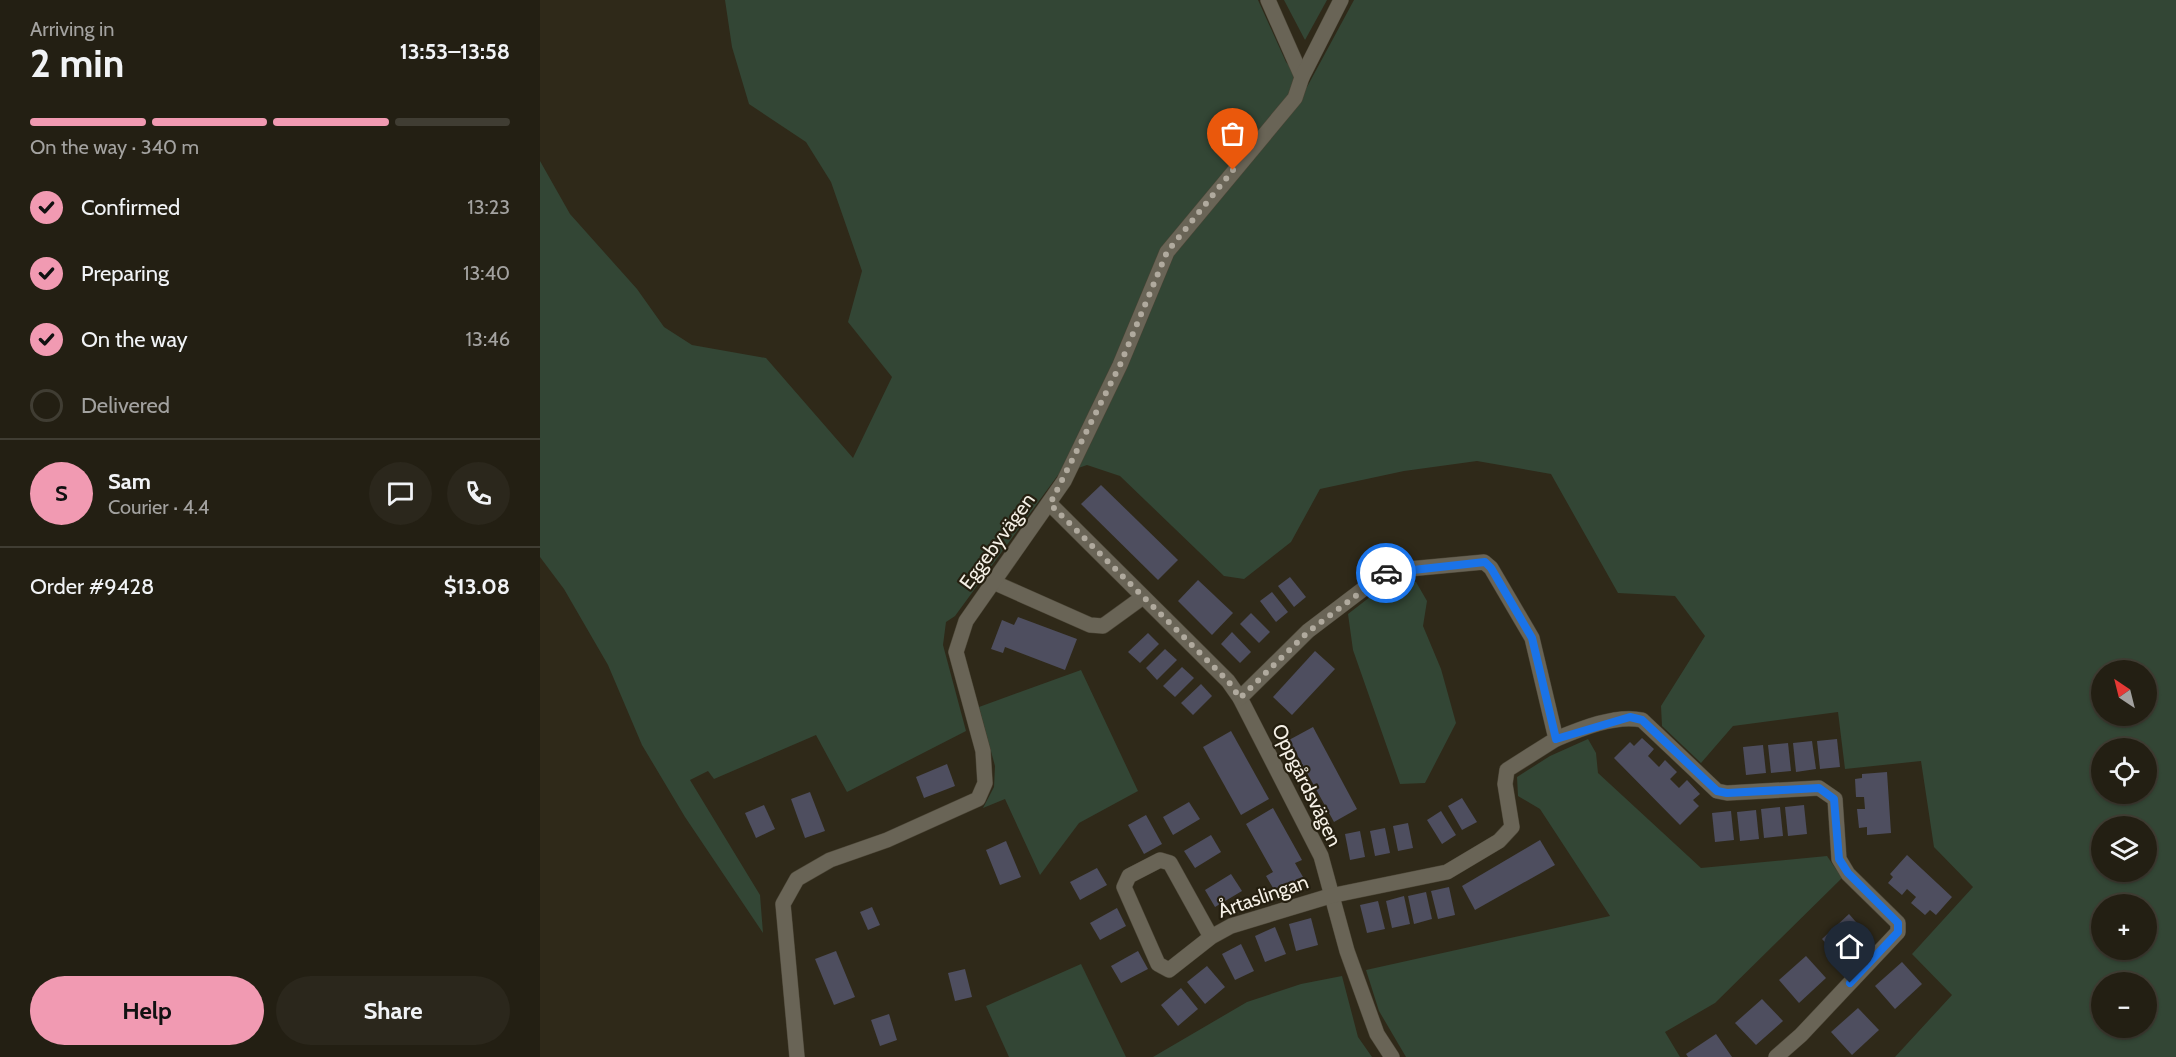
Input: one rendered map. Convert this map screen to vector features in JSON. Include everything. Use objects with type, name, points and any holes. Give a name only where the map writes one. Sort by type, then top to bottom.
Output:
[{"type":"street","points":[[1268,0],[1302,76]]},
{"type":"street","name":"Eggebyvägen","points":[[796,1057],[783,904],[797,879],[830,860],[887,840],[978,799],[984,783],[982,751],[956,652],[966,621],[1050,504],[1120,365],[1167,252],[1295,98],[1302,76],[1341,0]]},
{"type":"street","name":"Oppgårdsvägen","points":[[1050,504],[1228,681],[1240,698],[1321,855],[1330,896],[1377,1034],[1392,1057]]},
{"type":"street","points":[[1240,698],[1308,632],[1387,571],[1485,562],[1491,568],[1532,638],[1556,739],[1630,717],[1642,720],[1717,791],[1727,793],[1819,788],[1834,799],[1839,859],[1848,873],[1898,923],[1898,932],[1802,1035],[1776,1057]]},
{"type":"street","points":[[993,582],[1090,625],[1103,626],[1143,597]]},
{"type":"street","name":"Årtaslingan","points":[[1211,938],[1170,863],[1160,860],[1129,876],[1124,886],[1158,964],[1169,970],[1231,926],[1330,896],[1447,872],[1499,841],[1512,827],[1505,784],[1507,770],[1556,739]]},
{"type":"green space","points":[[725,0],[1258,0],[1286,62],[1307,87],[1354,0],[2176,0],[2176,1057],[1895,1057],[1952,995],[1912,954],[1973,887],[1934,847],[1921,761],[1845,769],[1838,712],[1733,726],[1701,763],[1662,726],[1661,706],[1705,636],[1675,596],[1618,593],[1551,474],[1477,461],[1404,471],[1320,489],[1291,542],[1244,579],[1224,576],[1120,476],[1087,465],[1058,475],[955,616],[946,622],[943,645],[966,731],[847,792],[816,735],[714,779],[708,771],[690,780],[760,895],[763,933],[685,817],[642,745],[608,665],[564,589],[540,557],[540,161],[570,214],[637,289],[664,327],[692,345],[766,358],[853,458],[892,377],[848,322],[862,271],[831,182],[806,142],[749,104],[732,47]]},
{"type":"green space","points":[[1284,0],[1327,0],[1305,40]]},
{"type":"green space","points":[[1416,582],[1427,601],[1423,626],[1441,669],[1456,723],[1425,783],[1400,784],[1353,650],[1348,614],[1388,583]]},
{"type":"green space","points":[[1081,670],[1138,791],[1079,823],[1040,875],[1005,799],[983,808],[994,787],[995,766],[979,707]]},
{"type":"green space","points":[[1588,739],[1596,753],[1598,773],[1701,868],[1827,856],[1842,878],[1715,1003],[1665,1032],[1680,1057],[1406,1057],[1379,1011],[1366,970],[1610,916],[1540,809],[1518,796],[1517,777],[1550,756]]},
{"type":"green space","points":[[1081,964],[1126,1057],[1009,1057],[986,1006]]},
{"type":"green space","points":[[1342,976],[1358,1037],[1372,1057],[1153,1057],[1247,1002],[1301,984]]},
{"type":"building","points":[[1101,485],[1178,560],[1158,580],[1081,504]]},
{"type":"building","points":[[1290,577],[1306,597],[1294,607],[1278,586]]},
{"type":"building","points":[[1198,580],[1233,613],[1212,635],[1178,601]]},
{"type":"building","points":[[1272,592],[1288,612],[1276,622],[1260,601]]},
{"type":"building","points":[[1251,613],[1270,632],[1259,643],[1240,624]]},
{"type":"building","points":[[1018,617],[1077,639],[1065,670],[1005,647],[1003,653],[991,649],[1002,620],[1014,625]]},
{"type":"building","points":[[1232,632],[1251,652],[1240,663],[1221,644]]},
{"type":"building","points":[[1148,633],[1159,644],[1140,663],[1128,652]]},
{"type":"building","points":[[1165,649],[1177,660],[1157,680],[1146,668]]},
{"type":"building","points":[[1315,651],[1335,669],[1292,715],[1273,697]]},
{"type":"building","points":[[1182,667],[1194,678],[1175,697],[1163,686]]},
{"type":"building","points":[[1201,684],[1212,696],[1193,715],[1181,703]]},
{"type":"building","points":[[1313,727],[1357,809],[1334,822],[1289,740]]},
{"type":"building","points":[[1231,731],[1269,799],[1241,815],[1203,747]]},
{"type":"building","points":[[1642,738],[1654,749],[1648,756],[1659,767],[1665,760],[1677,772],[1670,779],[1679,788],[1687,780],[1700,794],[1693,800],[1699,806],[1680,825],[1614,758],[1630,742],[1634,746]]},
{"type":"building","points":[[1837,739],[1840,767],[1820,769],[1817,741]]},
{"type":"building","points":[[1812,741],[1816,769],[1796,772],[1793,743]]},
{"type":"building","points":[[1788,743],[1791,771],[1771,773],[1768,745]]},
{"type":"building","points":[[1763,745],[1766,773],[1746,775],[1743,747]]},
{"type":"building","points":[[947,764],[955,786],[924,798],[916,777]]},
{"type":"building","points":[[1887,772],[1891,833],[1867,835],[1867,827],[1859,828],[1857,809],[1865,809],[1864,797],[1856,797],[1855,779],[1862,778],[1862,774]]},
{"type":"building","points":[[810,792],[825,831],[805,838],[791,799]]},
{"type":"building","points":[[1462,798],[1477,822],[1462,830],[1448,806]]},
{"type":"building","points":[[1189,802],[1200,819],[1173,835],[1163,817]]},
{"type":"building","points":[[764,805],[775,829],[756,838],[745,813]]},
{"type":"building","points":[[1804,805],[1807,834],[1788,836],[1785,807]]},
{"type":"building","points":[[1780,807],[1783,836],[1764,838],[1761,809]]},
{"type":"building","points":[[1273,808],[1302,860],[1295,863],[1303,877],[1276,893],[1266,876],[1273,872],[1246,824]]},
{"type":"building","points":[[1756,810],[1759,839],[1740,841],[1737,812]]},
{"type":"building","points":[[1441,811],[1456,835],[1442,844],[1427,820]]},
{"type":"building","points":[[1731,811],[1734,840],[1715,842],[1712,813]]},
{"type":"building","points":[[1146,815],[1162,844],[1144,854],[1128,825]]},
{"type":"building","points":[[1408,823],[1413,848],[1398,851],[1393,826]]},
{"type":"building","points":[[1385,828],[1390,853],[1375,856],[1370,831]]},
{"type":"building","points":[[1360,831],[1365,857],[1350,860],[1345,834]]},
{"type":"building","points":[[1211,835],[1221,852],[1195,868],[1184,851]]},
{"type":"building","points":[[1540,840],[1555,865],[1475,910],[1462,886]]},
{"type":"building","points":[[1006,841],[1021,877],[1000,885],[986,850]]},
{"type":"building","points":[[1907,855],[1952,897],[1936,915],[1930,910],[1925,915],[1911,903],[1916,897],[1907,889],[1902,895],[1888,883],[1893,877],[1890,874]]},
{"type":"building","points":[[1097,868],[1107,885],[1080,900],[1070,882]]},
{"type":"building","points":[[1231,874],[1242,891],[1215,907],[1205,890]]},
{"type":"building","points":[[1449,887],[1455,915],[1438,919],[1431,891]]},
{"type":"building","points":[[1426,892],[1432,919],[1414,924],[1408,896]]},
{"type":"building","points":[[1404,896],[1410,924],[1392,928],[1386,901]]},
{"type":"building","points":[[1378,901],[1385,929],[1367,933],[1360,905]]},
{"type":"building","points":[[872,907],[880,925],[868,930],[860,912]]},
{"type":"building","points":[[1117,908],[1126,926],[1100,940],[1090,923]]},
{"type":"building","points":[[1849,914],[1869,937],[1842,961],[1822,939]]},
{"type":"building","points":[[1311,918],[1318,945],[1296,951],[1289,924]]},
{"type":"building","points":[[1275,927],[1286,954],[1265,962],[1255,936]]},
{"type":"building","points":[[1241,944],[1254,971],[1235,980],[1222,954]]},
{"type":"building","points":[[836,951],[855,997],[834,1005],[815,959]]},
{"type":"building","points":[[1138,951],[1148,969],[1121,983],[1111,966]]},
{"type":"building","points":[[1806,956],[1826,978],[1799,1003],[1779,980]]},
{"type":"building","points":[[1902,962],[1922,984],[1895,1009],[1875,986]]},
{"type":"building","points":[[1207,966],[1225,987],[1205,1004],[1187,982]]},
{"type":"building","points":[[965,969],[972,997],[955,1001],[948,973]]},
{"type":"building","points":[[1181,988],[1198,1009],[1178,1026],[1161,1005]]},
{"type":"building","points":[[1762,999],[1783,1021],[1756,1045],[1735,1023]]},
{"type":"building","points":[[1858,1008],[1879,1030],[1852,1055],[1831,1032]]},
{"type":"building","points":[[889,1014],[897,1040],[880,1046],[871,1020]]},
{"type":"building","points":[[1716,1034],[1732,1057],[1688,1057],[1686,1054]]},
{"type":"way so far","points":[[1233,170],[1167,252],[1120,365],[1064,481],[1050,504],[1228,681],[1240,698],[1308,632],[1386,573]]},
{"type":"route","points":[[1386,573],[1387,571],[1485,562],[1505,590],[1536,647],[1556,739],[1573,731],[1630,717],[1642,720],[1717,791],[1727,793],[1819,788],[1834,799],[1839,859],[1848,873],[1898,923],[1898,932],[1850,983]]}]
